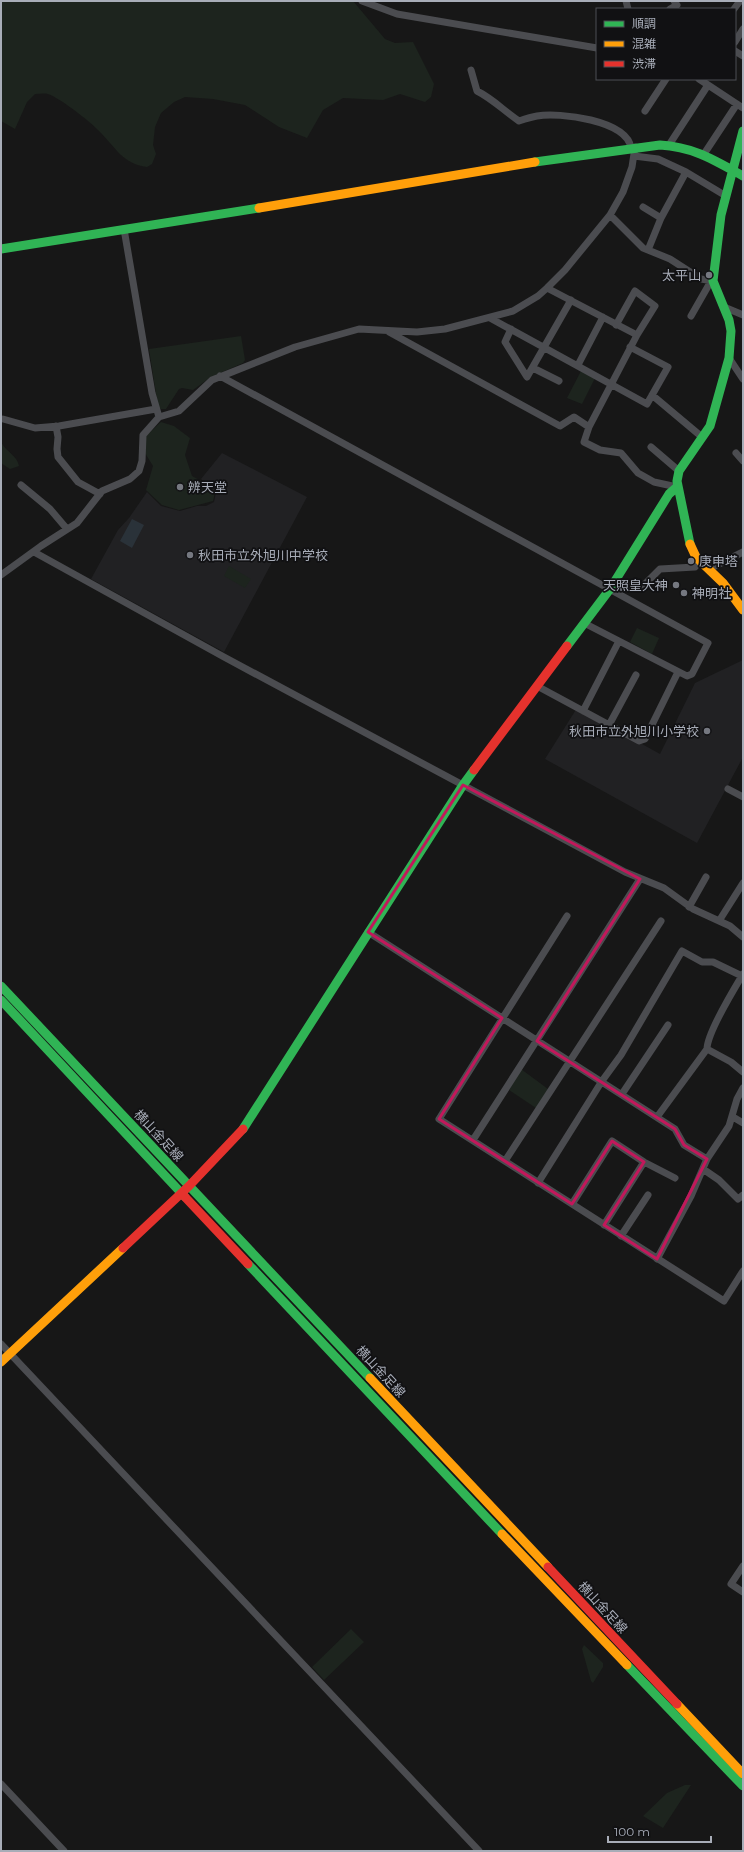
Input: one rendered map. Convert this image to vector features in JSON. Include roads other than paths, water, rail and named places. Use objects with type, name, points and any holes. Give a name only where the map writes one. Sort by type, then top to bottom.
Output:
[{"type":"street","points":[[362,1],[397,14],[596,48]]},
{"type":"street","points":[[736,40],[743,29]]},
{"type":"street","points":[[1,575],[77,523],[102,491],[117,486],[130,479],[138,471],[142,461],[143,435],[159,417],[178,411],[205,386],[220,376],[295,347],[359,329],[417,332],[445,329],[490,318],[512,311],[538,296],[565,270],[610,215],[623,192],[632,167],[633,150],[630,143],[620,132],[590,119],[558,115],[538,116],[519,121],[501,109],[493,99],[477,91],[471,70]]},
{"type":"street","points":[[645,111],[665,80]]},
{"type":"street","points":[[700,80],[740,106],[704,154]]},
{"type":"street","points":[[669,145],[708,85]]},
{"type":"street","points":[[691,316],[712,281],[718,234],[743,131]]},
{"type":"street","points":[[1,249],[345,195],[564,157],[669,145],[704,154],[743,176]]},
{"type":"street","points":[[633,150],[658,159],[686,172],[726,196]]},
{"type":"street","points":[[648,250],[661,218],[686,172]]},
{"type":"street","points":[[643,207],[661,218]]},
{"type":"street","points":[[610,215],[643,248],[670,260],[702,279],[712,281]]},
{"type":"street","points":[[124,229],[156,410],[159,417]]},
{"type":"street","points":[[712,281],[724,307],[731,331],[729,358],[710,426],[679,471],[677,487],[690,546],[699,562],[709,569],[724,584],[743,610]]},
{"type":"street","points":[[547,288],[637,335]]},
{"type":"street","points":[[616,324],[636,291],[655,306],[630,347],[611,383],[589,427],[584,442],[600,450],[621,453],[638,473],[654,482],[677,487]]},
{"type":"street","points":[[512,329],[505,342],[527,377],[546,347],[571,300]]},
{"type":"street","points":[[724,307],[743,314]]},
{"type":"street","points":[[578,365],[603,317]]},
{"type":"street","points":[[490,318],[546,347],[647,404],[668,367],[630,347]]},
{"type":"street","points":[[387,331],[560,426],[574,417],[589,427]]},
{"type":"street","points":[[729,358],[743,379]]},
{"type":"street","points":[[533,368],[559,381]]},
{"type":"street","points":[[220,376],[611,587],[708,643],[692,674],[686,676],[584,623]]},
{"type":"street","points":[[652,394],[702,437]]},
{"type":"street","points":[[2,419],[35,428],[156,410]]},
{"type":"street","points":[[56,426],[58,437],[56,449],[58,458],[78,482],[100,494]]},
{"type":"street","points":[[651,447],[679,471]]},
{"type":"street","points":[[736,453],[743,461]]},
{"type":"street","points":[[21,485],[50,509],[67,529]]},
{"type":"street","points":[[1,1362],[189,1186],[240,1134],[463,785],[611,587],[669,494],[677,487]]},
{"type":"street","points":[[34,552],[224,657],[463,785],[640,879],[664,888],[689,907],[730,926],[743,937]]},
{"type":"street","points":[[709,569],[743,552]]},
{"type":"street","points":[[611,587],[642,587],[660,569],[695,567],[699,562]]},
{"type":"street","points":[[583,711],[619,641]]},
{"type":"street","points":[[537,686],[639,741],[645,739],[678,672]]},
{"type":"street","points":[[609,725],[636,675]]},
{"type":"street","points":[[728,788],[743,797]]},
{"type":"street","points":[[689,907],[706,877]]},
{"type":"street","points":[[473,1140],[640,879]]},
{"type":"street","points":[[719,921],[743,883]]},
{"type":"street","points":[[566,916],[439,1119],[724,1301],[743,1271]]},
{"type":"street","points":[[505,1161],[661,921]]},
{"type":"street","points":[[368,932],[675,1129],[684,1145],[707,1159]]},
{"type":"street","points":[[538,1183],[602,1081],[621,1055],[682,951],[702,962],[713,962],[742,975],[711,1032],[707,1043],[707,1050],[657,1117]]},
{"type":"street","name":"横山金足線","points":[[1,986],[743,1774]]},
{"type":"street","name":"横山金足線","points":[[1,1000],[485,1516],[743,1786]]},
{"type":"street","points":[[622,1094],[668,1025]]},
{"type":"street","points":[[707,1050],[731,1062],[743,1072]]},
{"type":"street","points":[[657,1259],[691,1196],[707,1159],[724,1134],[733,1117],[737,1099],[743,1088]]},
{"type":"street","points":[[733,1117],[743,1123]]},
{"type":"street","points":[[572,1204],[612,1141],[644,1162],[675,1178]]},
{"type":"street","points":[[604,1225],[644,1162]]},
{"type":"street","points":[[703,1169],[718,1180],[738,1199],[743,1195]]},
{"type":"street","points":[[621,1236],[648,1195]]},
{"type":"street","points":[[1,1344],[479,1851]]},
{"type":"street","points":[[743,1566],[731,1584],[743,1592]]},
{"type":"street","points":[[1,1784],[64,1851]]},
{"type":"place","name":"太平山","points":[[709,275]]},
{"type":"place","name":"辨天堂","points":[[180,487]]},
{"type":"place","name":"秋田市立外旭川中学校","points":[[190,555]]},
{"type":"place","name":"庚申塔","points":[[691,561]]},
{"type":"place","name":"天照皇大神","points":[[676,585]]},
{"type":"place","name":"神明社","points":[[684,593]]},
{"type":"place","name":"秋田市立外旭川小学校","points":[[707,731]]}]
